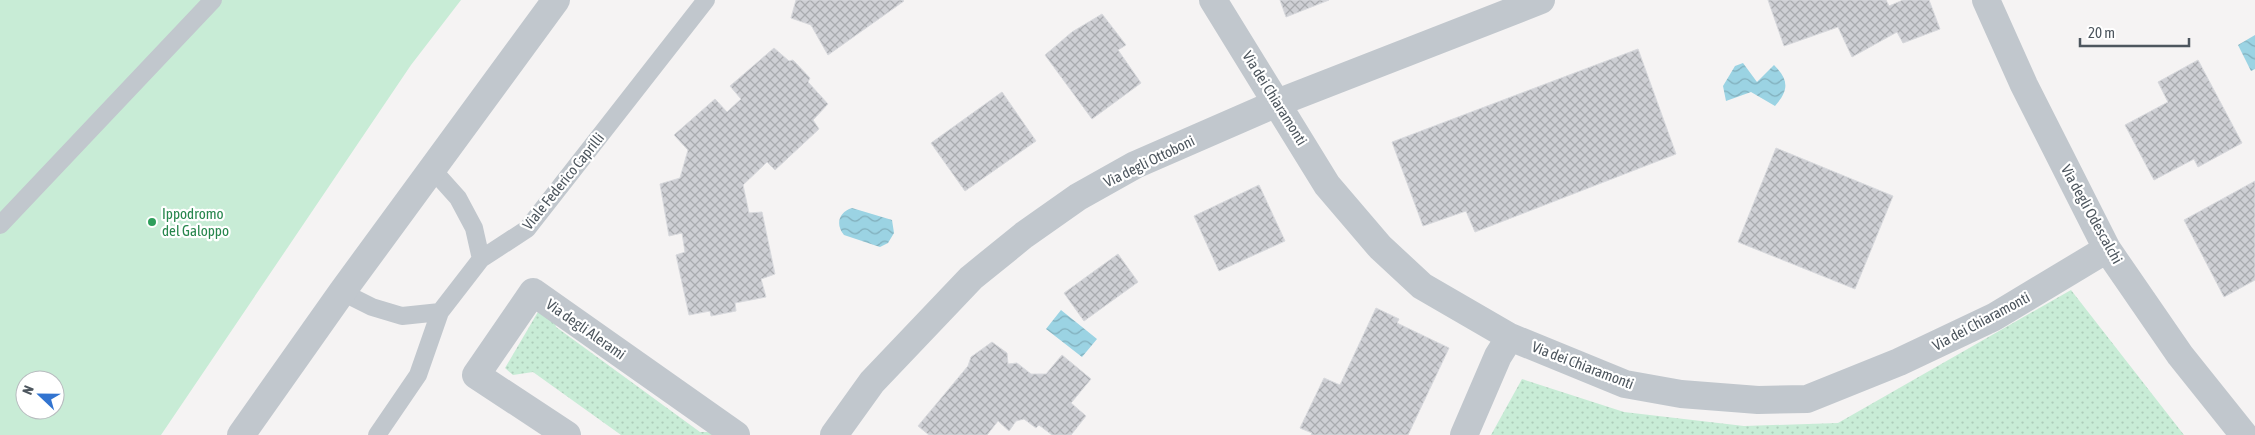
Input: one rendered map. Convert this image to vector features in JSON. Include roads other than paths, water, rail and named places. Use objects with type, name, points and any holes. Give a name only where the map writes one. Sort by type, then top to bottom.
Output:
[{"type":"street","points":[[241,435],[342,292],[556,0]]},
{"type":"street","name":"Via dei Chiaramonti","points":[[1213,0],[1327,186],[1380,248],[1422,286],[1510,337],[1625,384],[1681,394],[1758,400],[1806,399],[1899,362],[1994,317],[2108,249]]},
{"type":"street","name":"Via degli Ottoboni","points":[[834,435],[872,382],[926,323],[971,278],[1024,235],[1078,197],[1135,165],[1277,103],[1541,0]]},
{"type":"street","name":"Via degli Odescalchi","points":[[1986,0],[2024,85],[2108,249],[2180,355],[2244,435]]},
{"type":"street","name":"Via degli Alerami","points":[[567,435],[476,375],[533,292],[736,435]]},
{"type":"street","points":[[1464,435],[1498,356],[1510,337]]},
{"type":"lane","points":[[0,225],[213,0]]},
{"type":"lane","name":"Viale Federico Caprilli","points":[[377,435],[418,375],[440,312],[481,259],[527,229],[706,0]]},
{"type":"lane","points":[[432,168],[458,198],[474,228],[481,259]]},
{"type":"lane","points":[[342,292],[372,307],[402,316],[440,312]]},
{"type":"water","points":[[2255,35],[2255,69],[2251,71],[2238,45]]},
{"type":"water","points":[[1743,63],[1757,82],[1774,65],[1779,70],[1785,80],[1785,90],[1775,106],[1751,92],[1726,101],[1723,86],[1735,66]]},
{"type":"water","points":[[852,208],[892,220],[894,233],[888,243],[880,247],[844,235],[839,223],[841,215]]},
{"type":"water","points":[[1061,310],[1097,339],[1082,357],[1046,329]]},
{"type":"place","name":"Ippodromo del Galoppo","points":[[152,222]]}]
